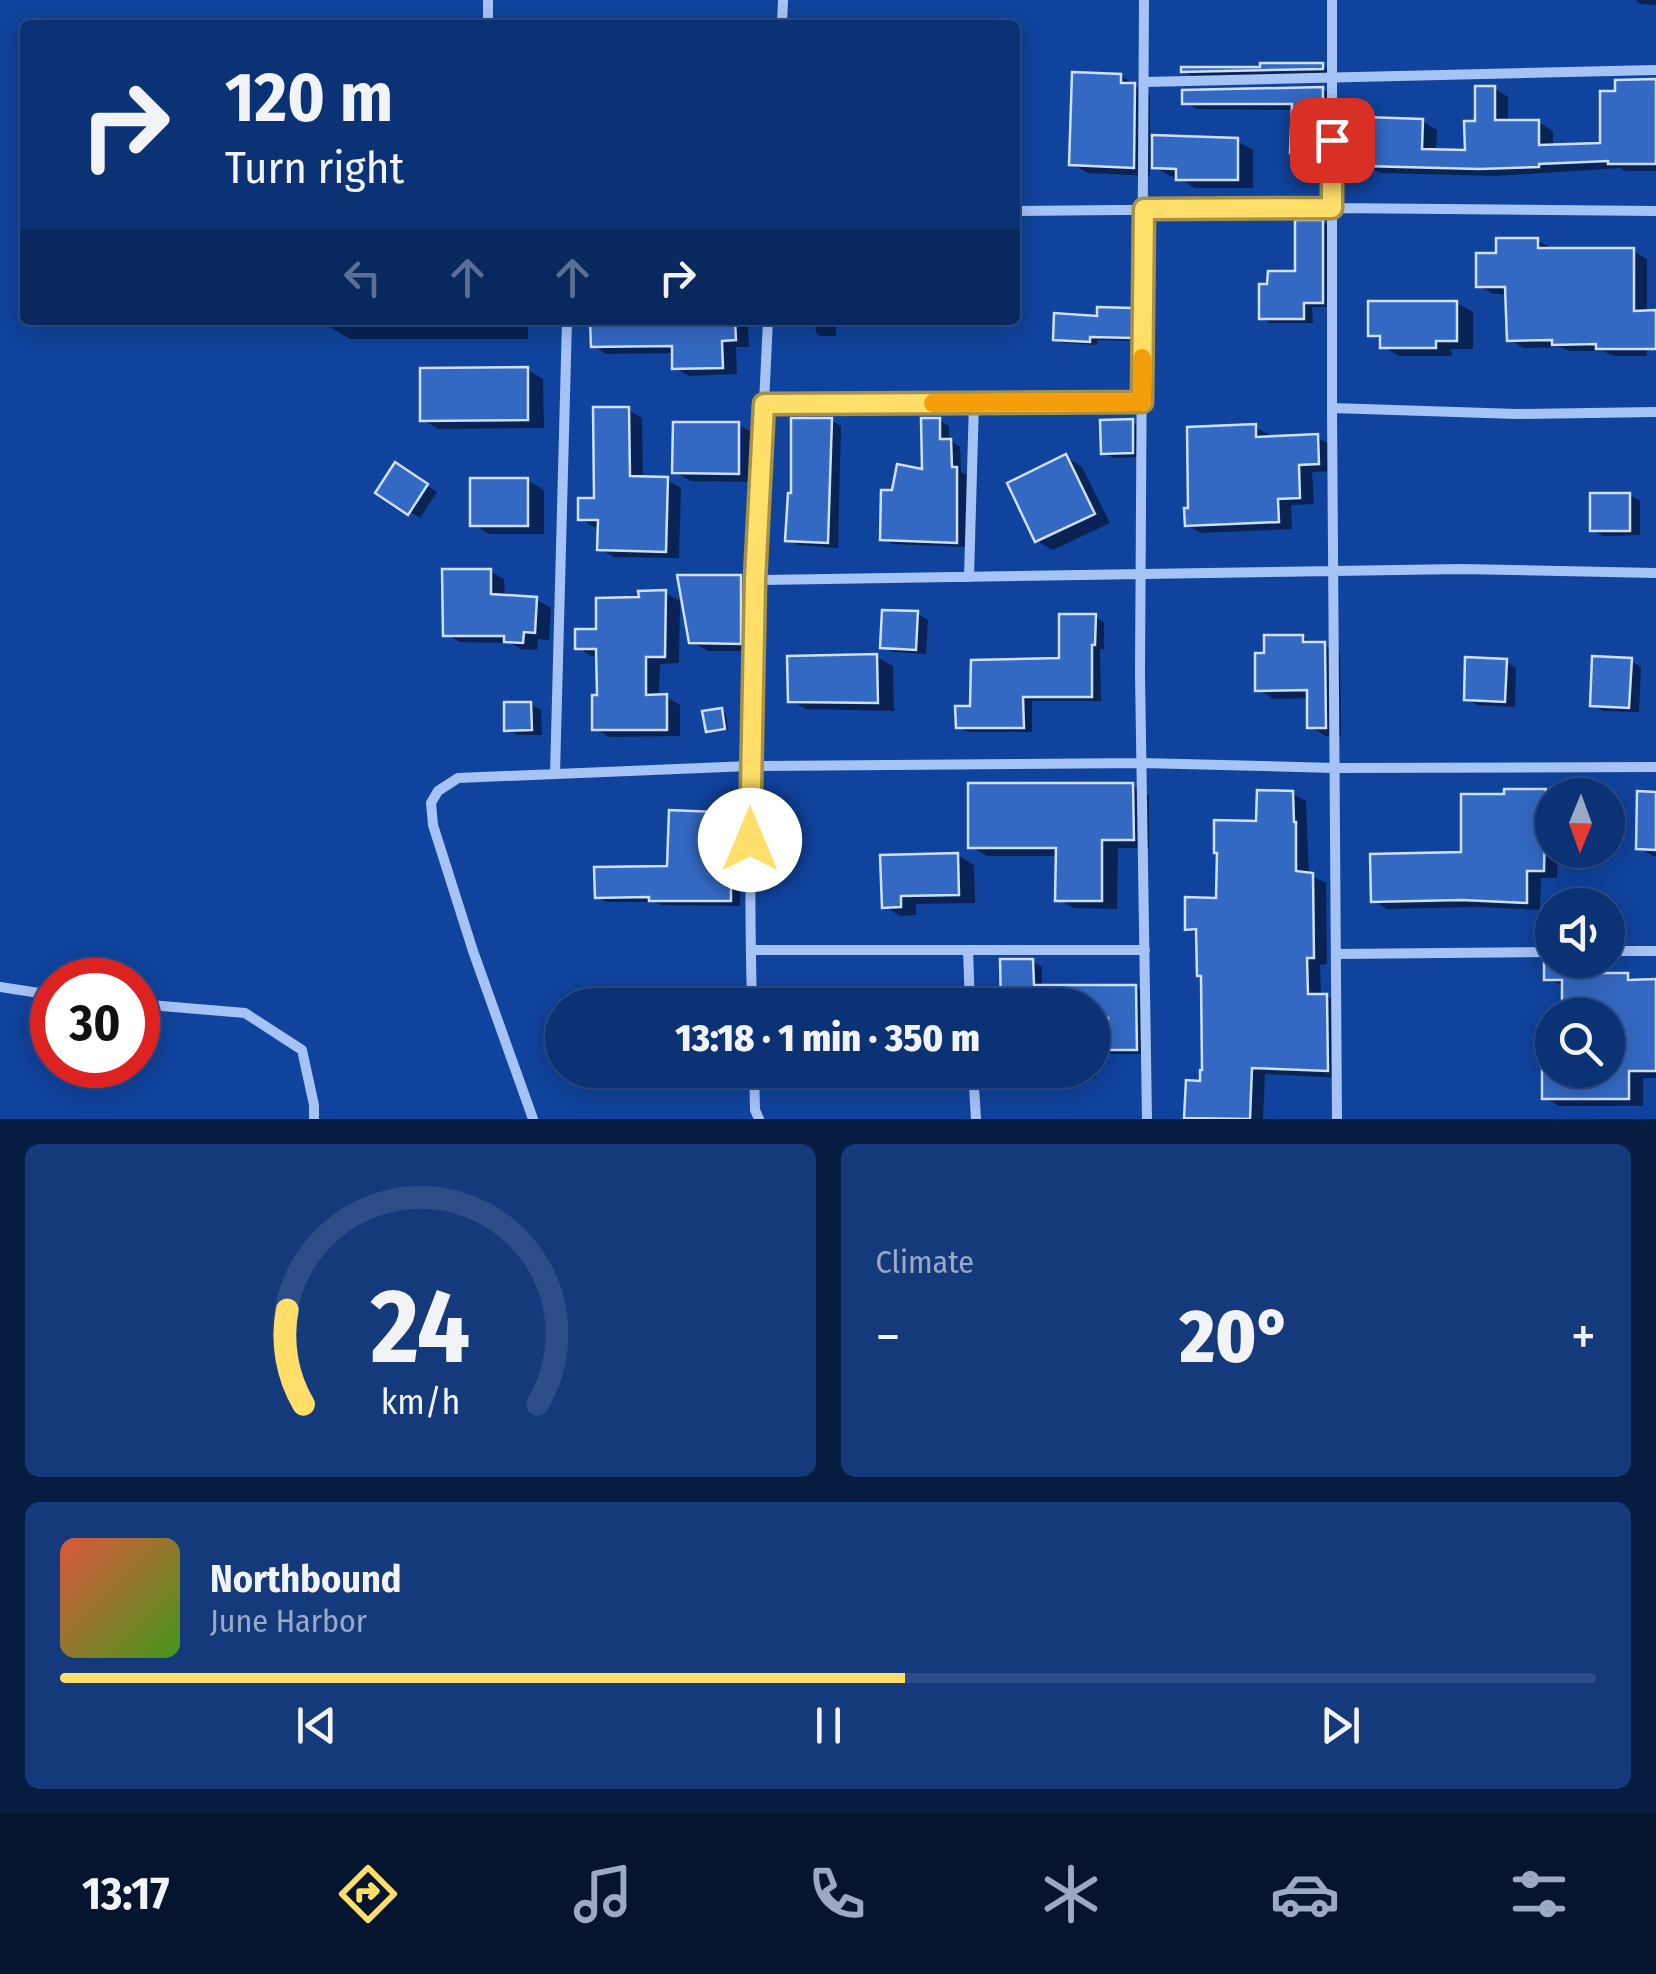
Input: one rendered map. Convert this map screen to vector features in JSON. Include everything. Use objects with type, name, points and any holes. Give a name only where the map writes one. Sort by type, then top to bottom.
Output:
[{"type":"street","points":[[1144,0],[1141,574],[1148,1119]]},
{"type":"street","points":[[1332,0],[1337,1119]]},
{"type":"street","points":[[1144,82],[1656,70]]},
{"type":"street","points":[[1020,211],[1656,211]]},
{"type":"street","points":[[555,774],[568,325]]},
{"type":"street","points":[[752,988],[750,766],[768,325]]},
{"type":"street","points":[[969,576],[974,402]]},
{"type":"street","points":[[764,404],[1142,402]]},
{"type":"street","points":[[1332,408],[1518,414],[1656,412]]},
{"type":"street","points":[[755,580],[1460,570],[1656,573]]},
{"type":"street","points":[[534,1119],[433,826],[431,804],[438,791],[458,778],[750,766],[1142,763],[1335,768],[1656,767]]},
{"type":"street","points":[[751,950],[1145,950]]},
{"type":"street","points":[[968,950],[969,988]]},
{"type":"street","points":[[1625,951],[1656,951]]},
{"type":"street","points":[[1336,954],[1535,952]]},
{"type":"street","points":[[0,987],[30,992]]},
{"type":"street","points":[[160,1006],[244,1014],[302,1050],[314,1119]]},
{"type":"street","points":[[754,1088],[759,1119]]},
{"type":"street","points":[[975,1088],[976,1119]]},
{"type":"building","points":[[1260,63],[1323,63],[1323,69],[1181,72],[1181,67],[1260,67]]},
{"type":"building","points":[[1072,72],[1121,74],[1121,83],[1135,83],[1134,168],[1069,165]]},
{"type":"building","points":[[1656,79],[1656,164],[1608,161],[1479,169],[1363,166],[1365,117],[1423,119],[1422,149],[1465,150],[1464,121],[1475,121],[1475,86],[1495,86],[1495,120],[1539,120],[1539,145],[1600,143],[1600,91],[1615,91],[1615,80]]},
{"type":"building","points":[[1323,87],[1323,168],[1294,166],[1294,153],[1290,153],[1292,104],[1182,104],[1182,90]]},
{"type":"building","points":[[1152,135],[1238,138],[1238,180],[1176,180],[1176,169],[1152,168]]},
{"type":"building","points":[[1295,220],[1323,220],[1323,303],[1304,303],[1304,319],[1259,319],[1259,284],[1267,284],[1268,271],[1295,271]]},
{"type":"building","points":[[1496,238],[1538,238],[1538,248],[1634,248],[1634,311],[1656,310],[1656,349],[1596,349],[1596,344],[1552,345],[1552,340],[1507,341],[1505,287],[1476,287],[1476,253],[1496,253]]},
{"type":"building","points":[[1368,301],[1457,301],[1457,341],[1436,341],[1436,348],[1380,348],[1380,336],[1368,336]]},
{"type":"building","points":[[1097,307],[1133,308],[1133,338],[1053,340],[1054,313],[1097,316]]},
{"type":"building","points":[[590,325],[735,325],[736,340],[722,341],[723,368],[672,369],[672,346],[591,347]]},
{"type":"building","points":[[528,367],[528,420],[420,421],[420,368]]},
{"type":"building","points":[[593,407],[629,407],[630,476],[668,477],[666,552],[597,550],[598,520],[578,520],[578,498],[594,498]]},
{"type":"building","points":[[791,418],[832,418],[828,543],[785,541],[791,493]]},
{"type":"building","points":[[921,418],[940,418],[940,439],[951,439],[952,467],[957,467],[957,543],[880,540],[881,490],[892,490],[897,464],[922,469]]},
{"type":"building","points":[[1133,419],[1133,453],[1101,454],[1100,420]]},
{"type":"building","points":[[673,422],[739,422],[739,474],[672,473]]},
{"type":"building","points":[[1256,424],[1256,437],[1318,434],[1319,464],[1299,465],[1300,498],[1278,499],[1279,522],[1185,526],[1187,427]]},
{"type":"building","points":[[1066,454],[1095,514],[1035,542],[1007,483]]},
{"type":"building","points":[[395,462],[428,484],[408,515],[375,493]]},
{"type":"building","points":[[470,478],[528,478],[528,526],[470,526]]},
{"type":"building","points":[[1590,493],[1630,493],[1630,531],[1590,531]]},
{"type":"building","points":[[442,569],[491,569],[491,594],[537,597],[535,633],[524,632],[523,643],[504,642],[504,636],[443,636]]},
{"type":"building","points":[[677,575],[741,575],[741,644],[689,643]]},
{"type":"building","points":[[666,590],[665,657],[646,657],[646,695],[667,694],[667,730],[592,730],[592,695],[597,695],[596,649],[575,649],[575,629],[596,629],[596,598],[639,597],[638,591]]},
{"type":"building","points":[[882,610],[918,611],[916,650],[880,648]]},
{"type":"building","points":[[1059,614],[1096,614],[1092,697],[1023,697],[1024,728],[956,728],[955,706],[970,706],[971,660],[1059,658]]},
{"type":"building","points":[[1264,635],[1303,635],[1303,642],[1325,642],[1326,728],[1307,728],[1307,690],[1255,691],[1255,653],[1264,653]]},
{"type":"building","points":[[877,654],[878,703],[788,702],[787,656]]},
{"type":"building","points":[[1592,656],[1632,658],[1629,708],[1590,706]]},
{"type":"building","points":[[1465,657],[1507,659],[1505,702],[1464,700]]},
{"type":"building","points":[[504,702],[531,702],[532,730],[504,731]]},
{"type":"building","points":[[722,708],[725,729],[706,732],[702,711]]},
{"type":"building","points":[[968,783],[1133,783],[1134,840],[1102,840],[1102,901],[1055,901],[1056,848],[968,848]]},
{"type":"building","points":[[1504,789],[1535,789],[1535,868],[1544,871],[1527,871],[1527,903],[1371,902],[1370,854],[1461,852],[1461,794],[1504,794]]},
{"type":"building","points":[[1257,790],[1293,791],[1296,871],[1313,873],[1314,958],[1307,958],[1308,994],[1327,994],[1328,1071],[1252,1068],[1250,1119],[1184,1118],[1186,1080],[1200,1081],[1202,1070],[1201,976],[1197,976],[1196,929],[1185,930],[1185,897],[1216,898],[1214,820],[1256,821]]},
{"type":"building","points":[[1637,791],[1656,792],[1656,850],[1636,849]]},
{"type":"building","points":[[669,810],[715,812],[712,863],[731,863],[731,901],[595,898],[594,867],[667,866]]},
{"type":"building","points":[[958,853],[959,895],[901,896],[901,907],[882,908],[880,855]]},
{"type":"building","points":[[1000,959],[1033,959],[1034,985],[1136,985],[1137,1050],[1110,1050],[1110,988],[1001,988]]},
{"type":"building","points":[[1625,973],[1628,980],[1656,979],[1656,1071],[1629,1071],[1629,1099],[1542,1099],[1542,1088],[1625,1088],[1625,998],[1562,998],[1562,980],[1544,980],[1625,978]]},
{"type":"slow traffic","points":[[933,403],[1142,402],[1142,358]]},
{"type":"route","points":[[750,840],[755,580],[764,404],[1142,402],[1144,209],[1332,208],[1332,140]]}]
